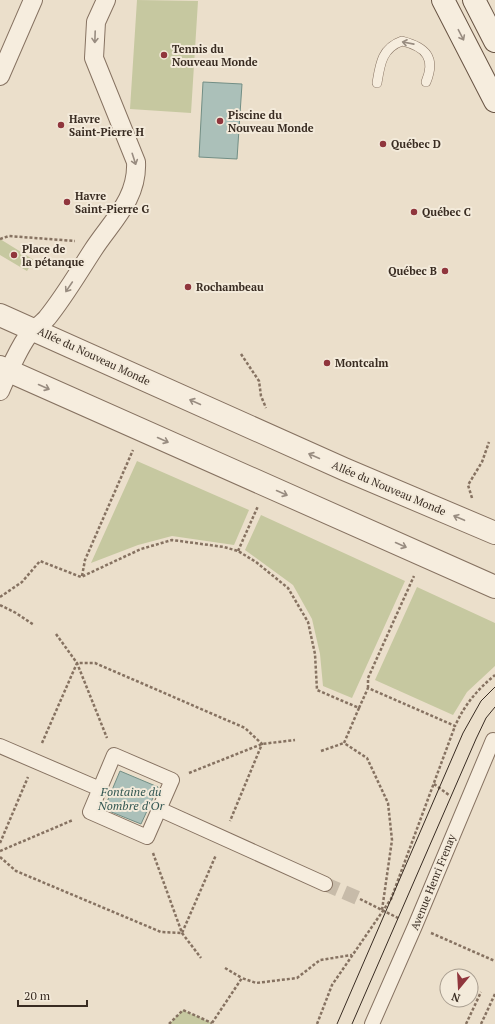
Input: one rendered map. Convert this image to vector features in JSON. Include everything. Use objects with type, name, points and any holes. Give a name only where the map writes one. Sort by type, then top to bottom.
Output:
[{"type":"street","points":[[1,70],[33,0]]},
{"type":"street","name":"Allée du Nouveau Monde","points":[[33,329],[46,320],[98,243],[116,221],[130,195],[136,175],[136,162],[94,58],[96,22],[106,0]]},
{"type":"street","points":[[443,0],[495,101]]},
{"type":"street","points":[[474,0],[495,41]]},
{"type":"street","points":[[0,315],[33,329],[4,369],[0,391]]},
{"type":"street","name":"Allée du Nouveau Monde","points":[[33,329],[278,440],[495,533]]},
{"type":"street","points":[[4,369],[495,587]]},
{"type":"street","name":"Avenue Henri Frenay","points":[[372,1024],[493,740]]},
{"type":"street","points":[[0,746],[100,789]]},
{"type":"street","points":[[114,755],[172,780],[147,836],[90,812],[114,755]]},
{"type":"street","points":[[159,809],[325,884]]},
{"type":"lane","points":[[377,83],[383,56],[388,48],[402,41],[416,44],[428,58],[431,66],[426,82]]},
{"type":"path","points":[[0,239],[9,236],[35,237],[98,243]]},
{"type":"path","points":[[241,354],[259,382],[261,396],[267,412],[276,425],[278,440]]},
{"type":"path","points":[[82,577],[85,560],[141,430]]},
{"type":"path","points":[[464,520],[473,501],[468,485],[482,462],[490,442]]},
{"type":"path","points":[[238,551],[267,486]]},
{"type":"path","points":[[0,597],[22,582],[40,561],[82,577],[140,549],[172,540],[224,547],[238,551],[256,562],[288,588],[308,622],[314,654],[317,690],[359,708]]},
{"type":"path","points":[[321,751],[344,743],[368,688],[368,678],[423,555]]},
{"type":"path","points":[[0,605],[16,613],[34,625]]},
{"type":"path","points":[[56,634],[77,663],[114,755]]},
{"type":"path","points":[[77,663],[95,663],[246,728],[262,744]]},
{"type":"path","points":[[317,1024],[332,985],[391,899],[464,708],[477,690],[495,675]]},
{"type":"path","points":[[368,688],[456,726]]},
{"type":"path","points":[[172,780],[262,744],[295,740]]},
{"type":"path","points":[[344,743],[367,758],[388,803],[392,840],[382,911]]},
{"type":"path","points":[[0,851],[90,812]]},
{"type":"path","points":[[147,836],[182,933],[201,958]]},
{"type":"path","points":[[0,857],[16,871],[161,932],[182,933]]},
{"type":"path","points":[[224,968],[242,978],[256,983],[297,978],[320,960],[352,954]]},
{"type":"path","points":[[169,1024],[183,1010],[212,1023],[242,978]]},
{"type":"path","points":[[466,1024],[481,992]]},
{"type":"path","points":[[481,1024],[495,994]]},
{"type":"green space","name":"Tennis du Nouveau Monde","points":[[137,0],[198,1],[191,113],[130,109]]},
{"type":"green space","name":"Place de la pétanque","points":[[0,239],[34,260],[27,271],[0,255]]},
{"type":"green space","points":[[137,461],[249,510],[234,545],[172,536],[138,545],[91,563]]},
{"type":"green space","points":[[261,515],[405,581],[352,698],[323,686],[320,654],[312,619],[293,585],[245,550]]},
{"type":"green space","points":[[417,587],[495,623],[495,666],[467,692],[453,715],[375,680]]},
{"type":"green space","points":[[183,1010],[212,1023],[169,1024]]},
{"type":"water","name":"Piscine du Nouveau Monde","points":[[203,82],[242,84],[237,159],[199,157]]},
{"type":"water","name":"Fontaine du Nombre d'Or","points":[[120,771],[158,787],[141,824],[104,809]]},
{"type":"tunnel","points":[[325,884],[360,899]]},
{"type":"tram line","points":[[337,1024],[463,733],[481,701],[495,687]]},
{"type":"tram line","points":[[352,1024],[476,739],[486,718],[495,707]]},
{"type":"place","name":"Tennis du Nouveau Monde","points":[[164,55]]},
{"type":"place","name":"Piscine du Nouveau Monde","points":[[220,121]]},
{"type":"place","name":"Havre Saint-Pierre H","points":[[61,125]]},
{"type":"place","name":"Québec D","points":[[383,144]]},
{"type":"place","name":"Havre Saint-Pierre G","points":[[67,202]]},
{"type":"place","name":"Québec C","points":[[414,212]]},
{"type":"place","name":"Place de la pétanque","points":[[14,255]]},
{"type":"place","name":"Québec B","points":[[445,271]]},
{"type":"place","name":"Rochambeau","points":[[188,287]]},
{"type":"place","name":"Montcalm","points":[[327,363]]}]
